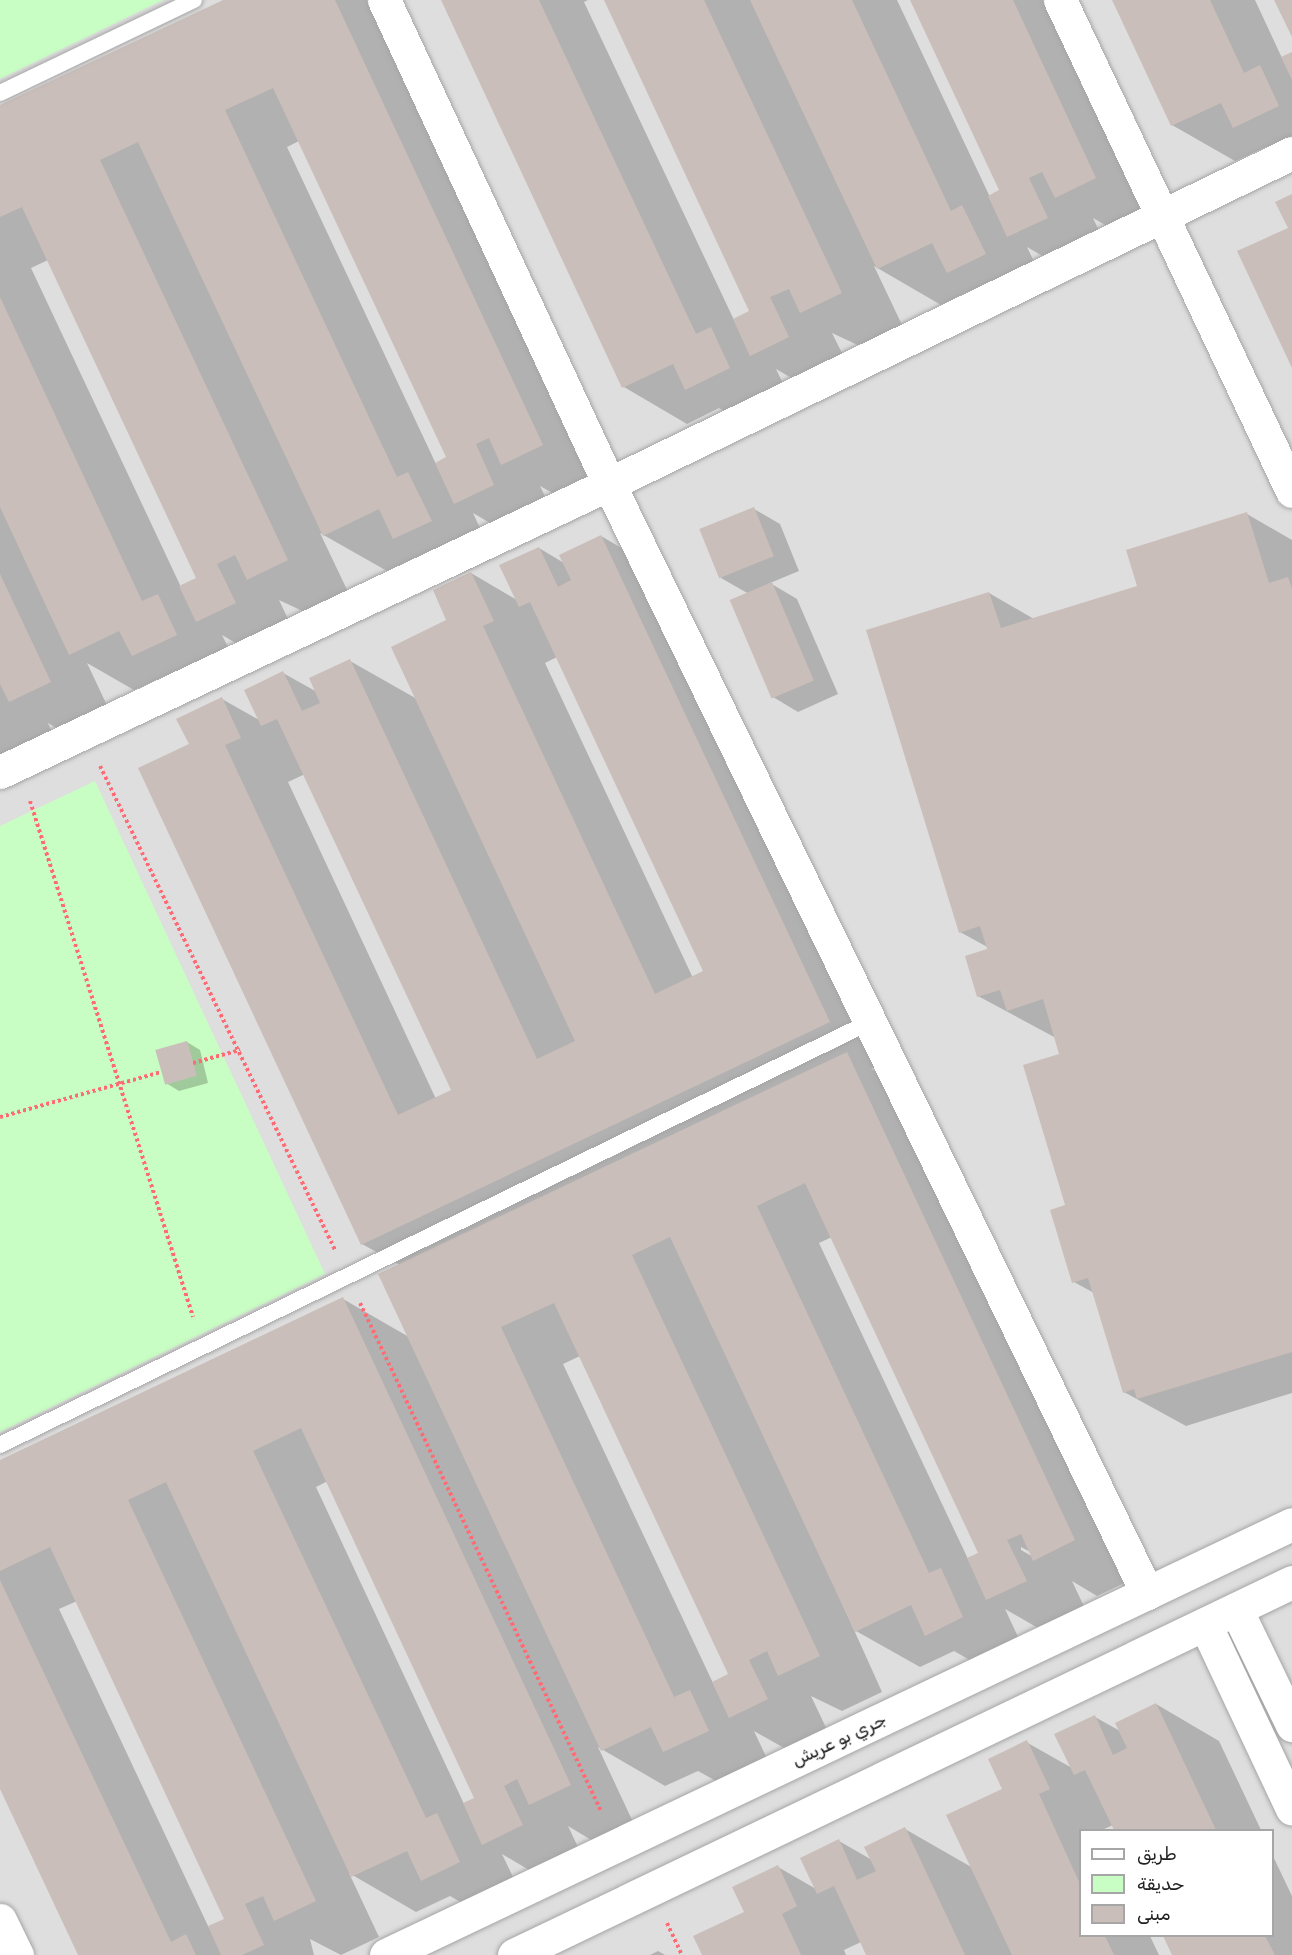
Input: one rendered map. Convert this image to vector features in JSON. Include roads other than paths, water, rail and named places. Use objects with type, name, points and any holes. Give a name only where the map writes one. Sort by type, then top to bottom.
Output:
[{"type":"street","points":[[384,0],[609,484],[1147,1593]]},
{"type":"street","points":[[1059,0],[1292,491]]},
{"type":"street","points":[[9,768],[609,484],[1292,153]]},
{"type":"street","name":"جري بو عريش","points":[[386,1955],[1292,1524]]},
{"type":"street","points":[[514,1955],[1292,1582]]},
{"type":"street","points":[[1236,1609],[1292,1725]]},
{"type":"street","points":[[1204,1624],[1292,1809]]},
{"type":"street","points":[[0,1920],[17,1955]]},
{"type":"lane","points":[[0,93],[194,0]]},
{"type":"lane","points":[[0,1445],[870,1022]]}]
